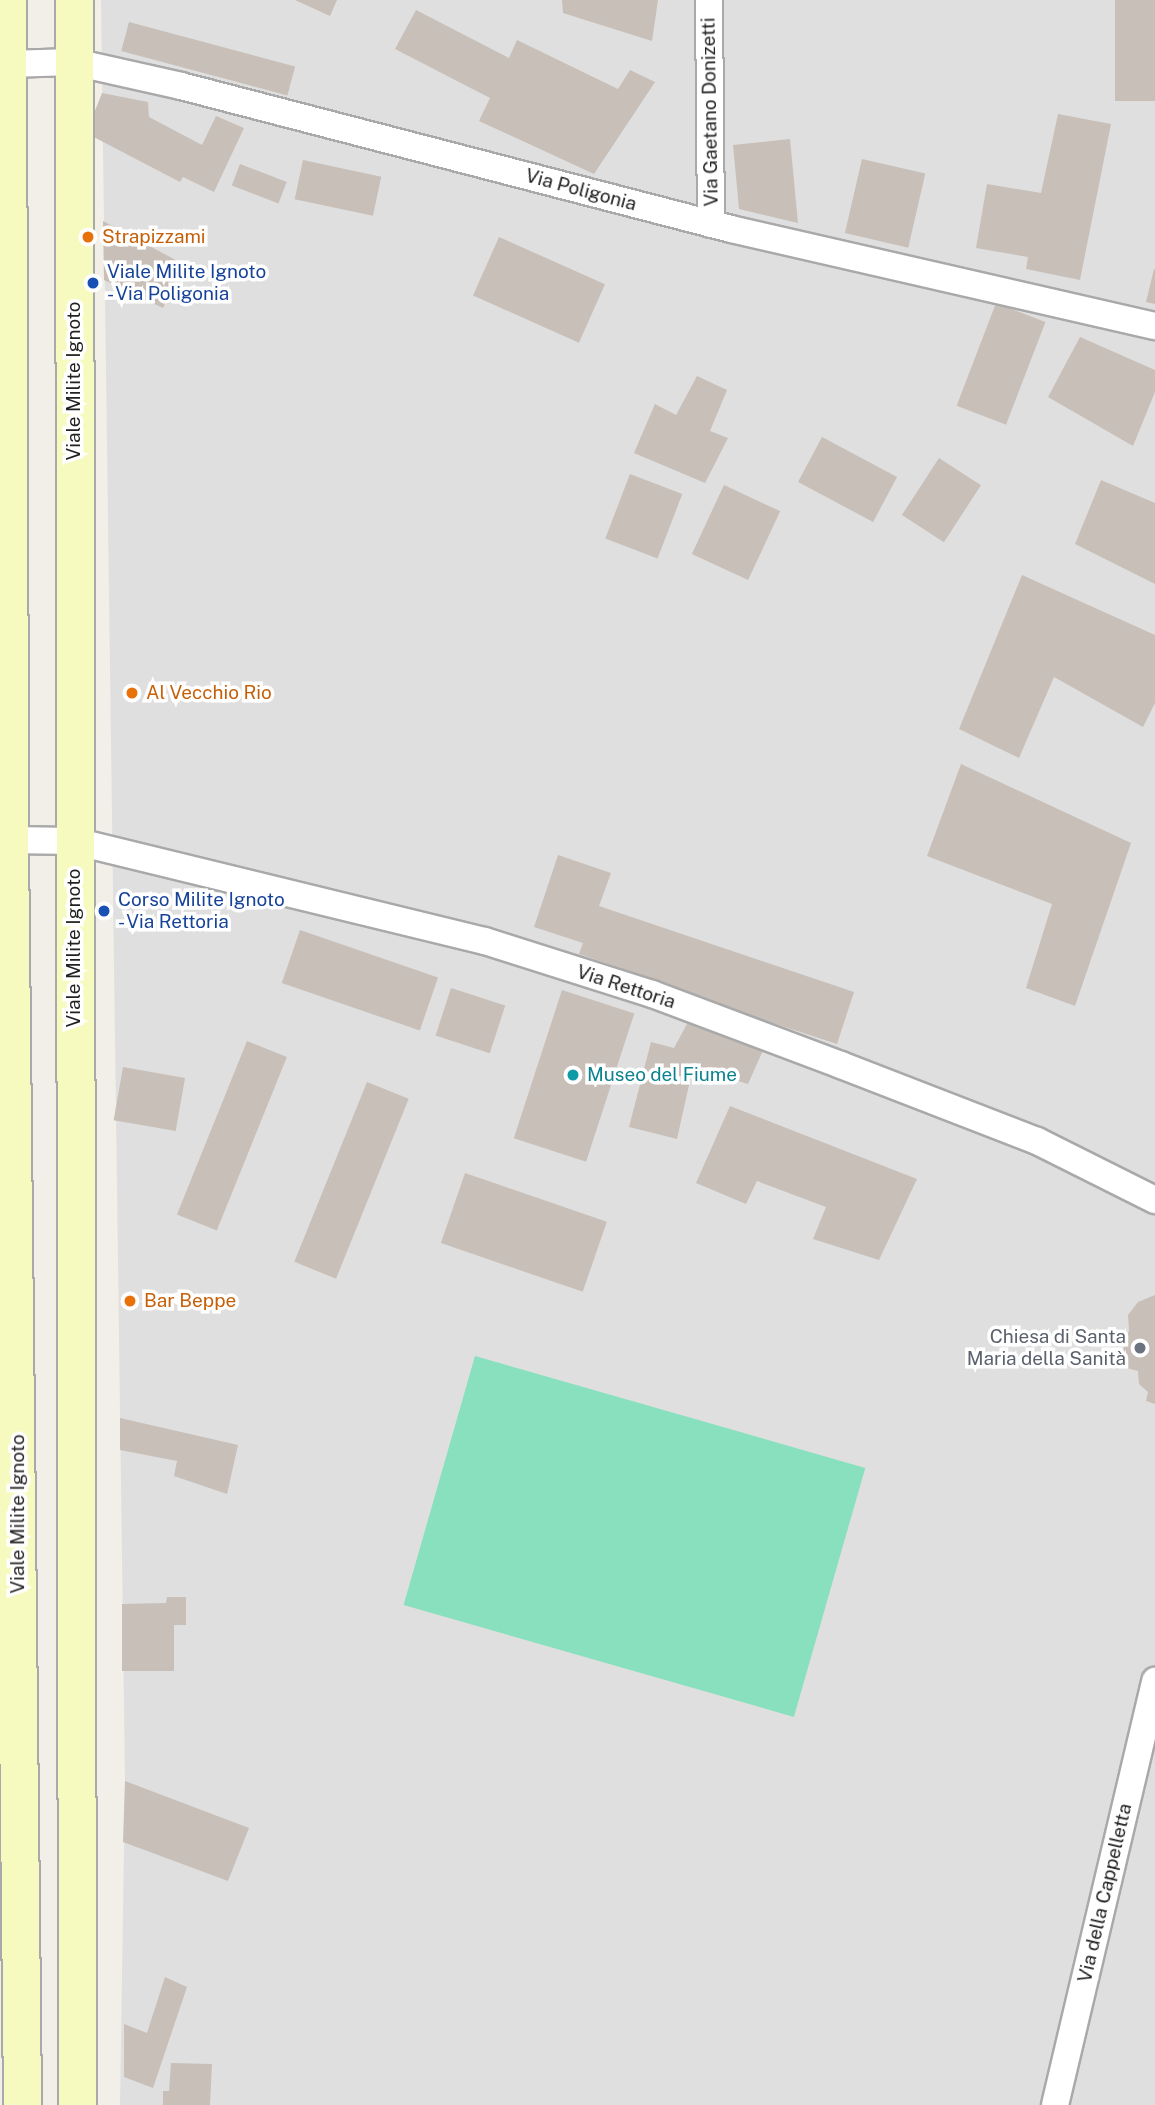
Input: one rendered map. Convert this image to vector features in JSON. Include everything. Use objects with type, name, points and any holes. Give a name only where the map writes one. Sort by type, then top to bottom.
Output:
[{"type":"main road","name":"Viale Milite Ignoto","points":[[7,0],[9,840],[22,2105]]},
{"type":"main road","name":"Viale Milite Ignoto","points":[[74,0],[77,2105]]},
{"type":"street","name":"Via Gaetano Donizetti","points":[[709,0],[711,224]]},
{"type":"street","name":"Via Poligonia","points":[[7,64],[74,62],[181,86],[711,224],[1155,326]]},
{"type":"street","name":"Via Rettoria","points":[[9,840],[74,841],[485,941],[652,994],[1037,1141],[1155,1200]]},
{"type":"street","name":"Via della Cappelletta","points":[[1055,2105],[1151,1714],[1155,1681]]},
{"type":"shaded area","points":[[101,0],[1155,0],[1155,2105],[120,2105],[125,1781]]},
{"type":"green space","points":[[475,1356],[865,1468],[794,1717],[404,1605]]},
{"type":"building","points":[[295,0],[337,0],[330,16]]},
{"type":"building","points":[[562,0],[658,0],[652,41],[563,13]]},
{"type":"building","points":[[1115,0],[1155,0],[1155,101],[1115,101]]},
{"type":"building","points":[[416,10],[509,58],[517,40],[618,89],[630,70],[655,82],[594,174],[479,121],[490,98],[395,49]]},
{"type":"building","points":[[129,22],[295,67],[287,95],[121,51]]},
{"type":"building","points":[[102,93],[148,102],[149,117],[202,145],[216,116],[244,128],[214,192],[183,177],[180,182],[86,133]]},
{"type":"building","points":[[1058,114],[1111,124],[1080,280],[1026,269],[1028,257],[976,248],[987,184],[1041,193]]},
{"type":"building","points":[[790,139],[798,223],[739,209],[733,145]]},
{"type":"building","points":[[862,159],[925,174],[908,248],[845,233]]},
{"type":"building","points":[[303,160],[381,177],[373,216],[295,199]]},
{"type":"building","points":[[240,164],[287,182],[278,203],[232,185]]},
{"type":"building","points":[[103,221],[183,264],[163,308],[104,280]]},
{"type":"building","points":[[499,237],[605,284],[579,343],[473,295]]},
{"type":"building","points":[[1155,269],[1155,304],[1146,302]]},
{"type":"building","points":[[996,303],[1045,322],[1006,425],[957,406]]},
{"type":"building","points":[[1080,337],[1155,370],[1155,392],[1133,446],[1048,397]]},
{"type":"building","points":[[697,376],[727,390],[710,431],[728,438],[705,483],[634,453],[655,404],[676,415]]},
{"type":"building","points":[[822,437],[897,477],[873,522],[798,482]]},
{"type":"building","points":[[939,458],[981,485],[944,542],[902,515]]},
{"type":"building","points":[[630,474],[682,494],[658,558],[605,538]]},
{"type":"building","points":[[1101,480],[1155,503],[1155,584],[1075,544]]},
{"type":"building","points":[[724,485],[780,511],[748,580],[692,554]]},
{"type":"building","points":[[1022,575],[1155,635],[1155,703],[1143,727],[1054,677],[1019,758],[959,729]]},
{"type":"building","points":[[961,764],[1131,843],[1075,1006],[1026,988],[1052,904],[927,856]]},
{"type":"building","points":[[558,855],[611,873],[599,906],[854,992],[837,1044],[654,984],[656,980],[579,954],[583,943],[534,927]]},
{"type":"building","points":[[300,930],[438,978],[420,1030],[282,983]]},
{"type":"building","points":[[451,988],[505,1006],[490,1053],[436,1036]]},
{"type":"building","name":"Museo del Fiume","points":[[562,990],[634,1013],[586,1162],[514,1138]]},
{"type":"building","points":[[688,1022],[764,1048],[748,1084],[693,1067],[677,1139],[629,1127],[651,1042],[674,1048]]},
{"type":"building","points":[[247,1041],[287,1057],[217,1230],[177,1214]]},
{"type":"building","points":[[123,1067],[185,1078],[176,1131],[114,1120]]},
{"type":"building","points":[[367,1082],[409,1099],[336,1279],[294,1262]]},
{"type":"building","points":[[730,1106],[917,1179],[879,1260],[813,1239],[826,1207],[757,1181],[746,1204],[696,1183]]},
{"type":"building","points":[[465,1173],[607,1222],[583,1292],[441,1243]]},
{"type":"building","name":"Chiesa di Santa Maria della Sanità","points":[[1155,1295],[1155,1404],[1146,1401],[1148,1392],[1139,1384],[1138,1371],[1119,1366],[1129,1330],[1128,1315],[1138,1302]]},
{"type":"building","points":[[120,1418],[238,1445],[227,1494],[174,1476],[177,1461],[120,1450]]},
{"type":"building","points":[[167,1597],[186,1597],[186,1625],[174,1625],[174,1671],[122,1671],[122,1604],[166,1603]]},
{"type":"building","points":[[125,1781],[249,1828],[228,1881],[123,1842]]},
{"type":"building","points":[[165,1977],[187,1987],[153,2088],[124,2077],[124,2024],[147,2033]]},
{"type":"building","points":[[171,2063],[212,2064],[210,2105],[163,2105],[163,2091],[169,2091]]},
{"type":"place","name":"Strapizzami","points":[[88,237]]},
{"type":"place","name":"Viale Milite Ignoto - Via Poligonia","points":[[93,283]]},
{"type":"place","name":"Al Vecchio Rio","points":[[132,693]]},
{"type":"place","name":"Corso Milite Ignoto - Via Rettoria","points":[[104,911]]},
{"type":"place","name":"Museo del Fiume","points":[[573,1075]]},
{"type":"place","name":"Bar Beppe","points":[[130,1301]]},
{"type":"place","name":"Chiesa di Santa Maria della Sanità","points":[[1140,1348]]}]
